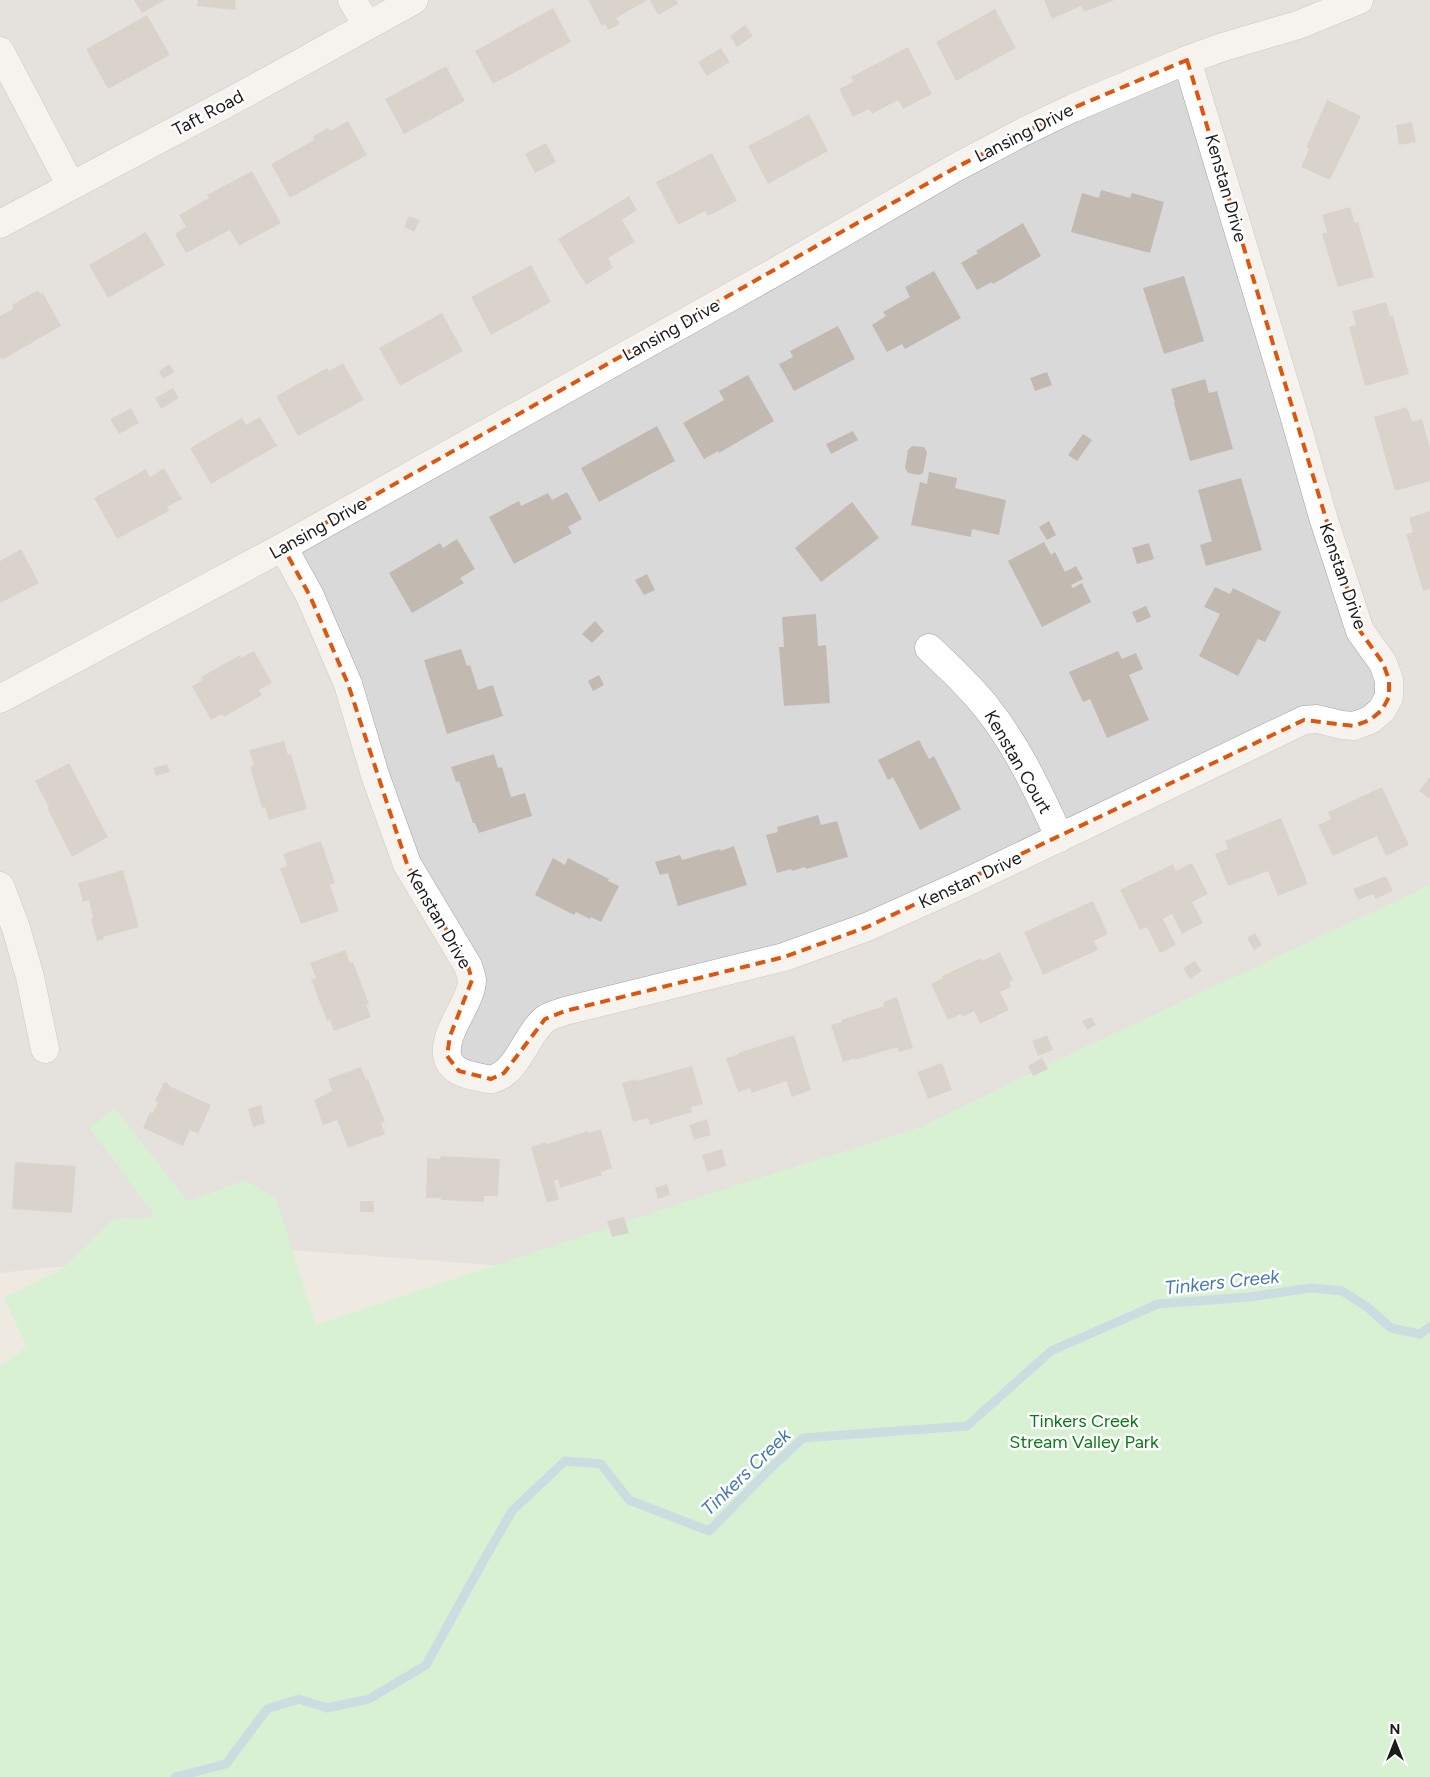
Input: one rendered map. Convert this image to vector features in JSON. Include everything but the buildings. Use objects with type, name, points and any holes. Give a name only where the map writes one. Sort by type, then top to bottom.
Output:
[{"type":"street","points":[[352,0],[367,25]]},
{"type":"street","name":"Taft Road","points":[[0,224],[257,87],[414,0]]},
{"type":"street","name":"Lansing Drive","points":[[0,699],[283,547],[775,272],[953,168],[1073,108],[1187,60],[1223,47],[1298,25],[1359,0]]},
{"type":"street","points":[[0,51],[71,186]]},
{"type":"street","name":"Kenstan Drive","points":[[283,547],[310,596],[348,684],[374,775],[407,864],[468,966],[472,980],[466,1000],[450,1036],[446,1056],[459,1071],[491,1079],[504,1073],[514,1063],[536,1028],[545,1019],[565,1011],[784,957],[867,927],[1060,838],[1304,720],[1316,719],[1354,726],[1370,720],[1382,710],[1388,697],[1389,680],[1383,662],[1360,630],[1323,517],[1187,60]]},
{"type":"street","name":"Kenstan Court","points":[[929,648],[958,674],[988,708],[1034,784],[1060,838]]},
{"type":"street","points":[[0,886],[16,928],[30,977],[45,1049]]},
{"type":"highlighted area","points":[[1187,60],[1360,631],[1383,663],[1389,680],[1389,697],[1382,710],[1370,720],[1354,726],[1304,720],[867,927],[784,957],[565,1011],[545,1019],[504,1073],[491,1079],[459,1071],[447,1056],[450,1036],[472,980],[468,966],[407,864],[348,684],[310,596],[283,547],[953,169],[1073,108]]},
{"type":"shaded area","points":[[0,0],[1430,0],[1430,899],[597,1273],[250,1247],[0,1273]]},
{"type":"green space","name":"Tinkers Creek Stream Valley Park","points":[[1430,885],[1430,1777],[0,1777],[0,1366],[27,1347],[4,1298],[62,1269],[114,1219],[149,1218],[154,1214],[89,1127],[102,1119],[114,1107],[188,1202],[245,1180],[276,1199],[316,1325],[694,1199],[921,1127],[1083,1048]]},
{"type":"waterway","name":"Tinkers Creek","points":[[175,1777],[226,1764],[267,1709],[299,1699],[327,1708],[369,1699],[426,1665],[512,1511],[565,1461],[601,1464],[629,1500],[709,1531],[803,1438],[967,1426],[1051,1351],[1158,1304],[1249,1297],[1311,1288],[1342,1291],[1366,1306],[1391,1328],[1420,1334],[1430,1327]]}]
